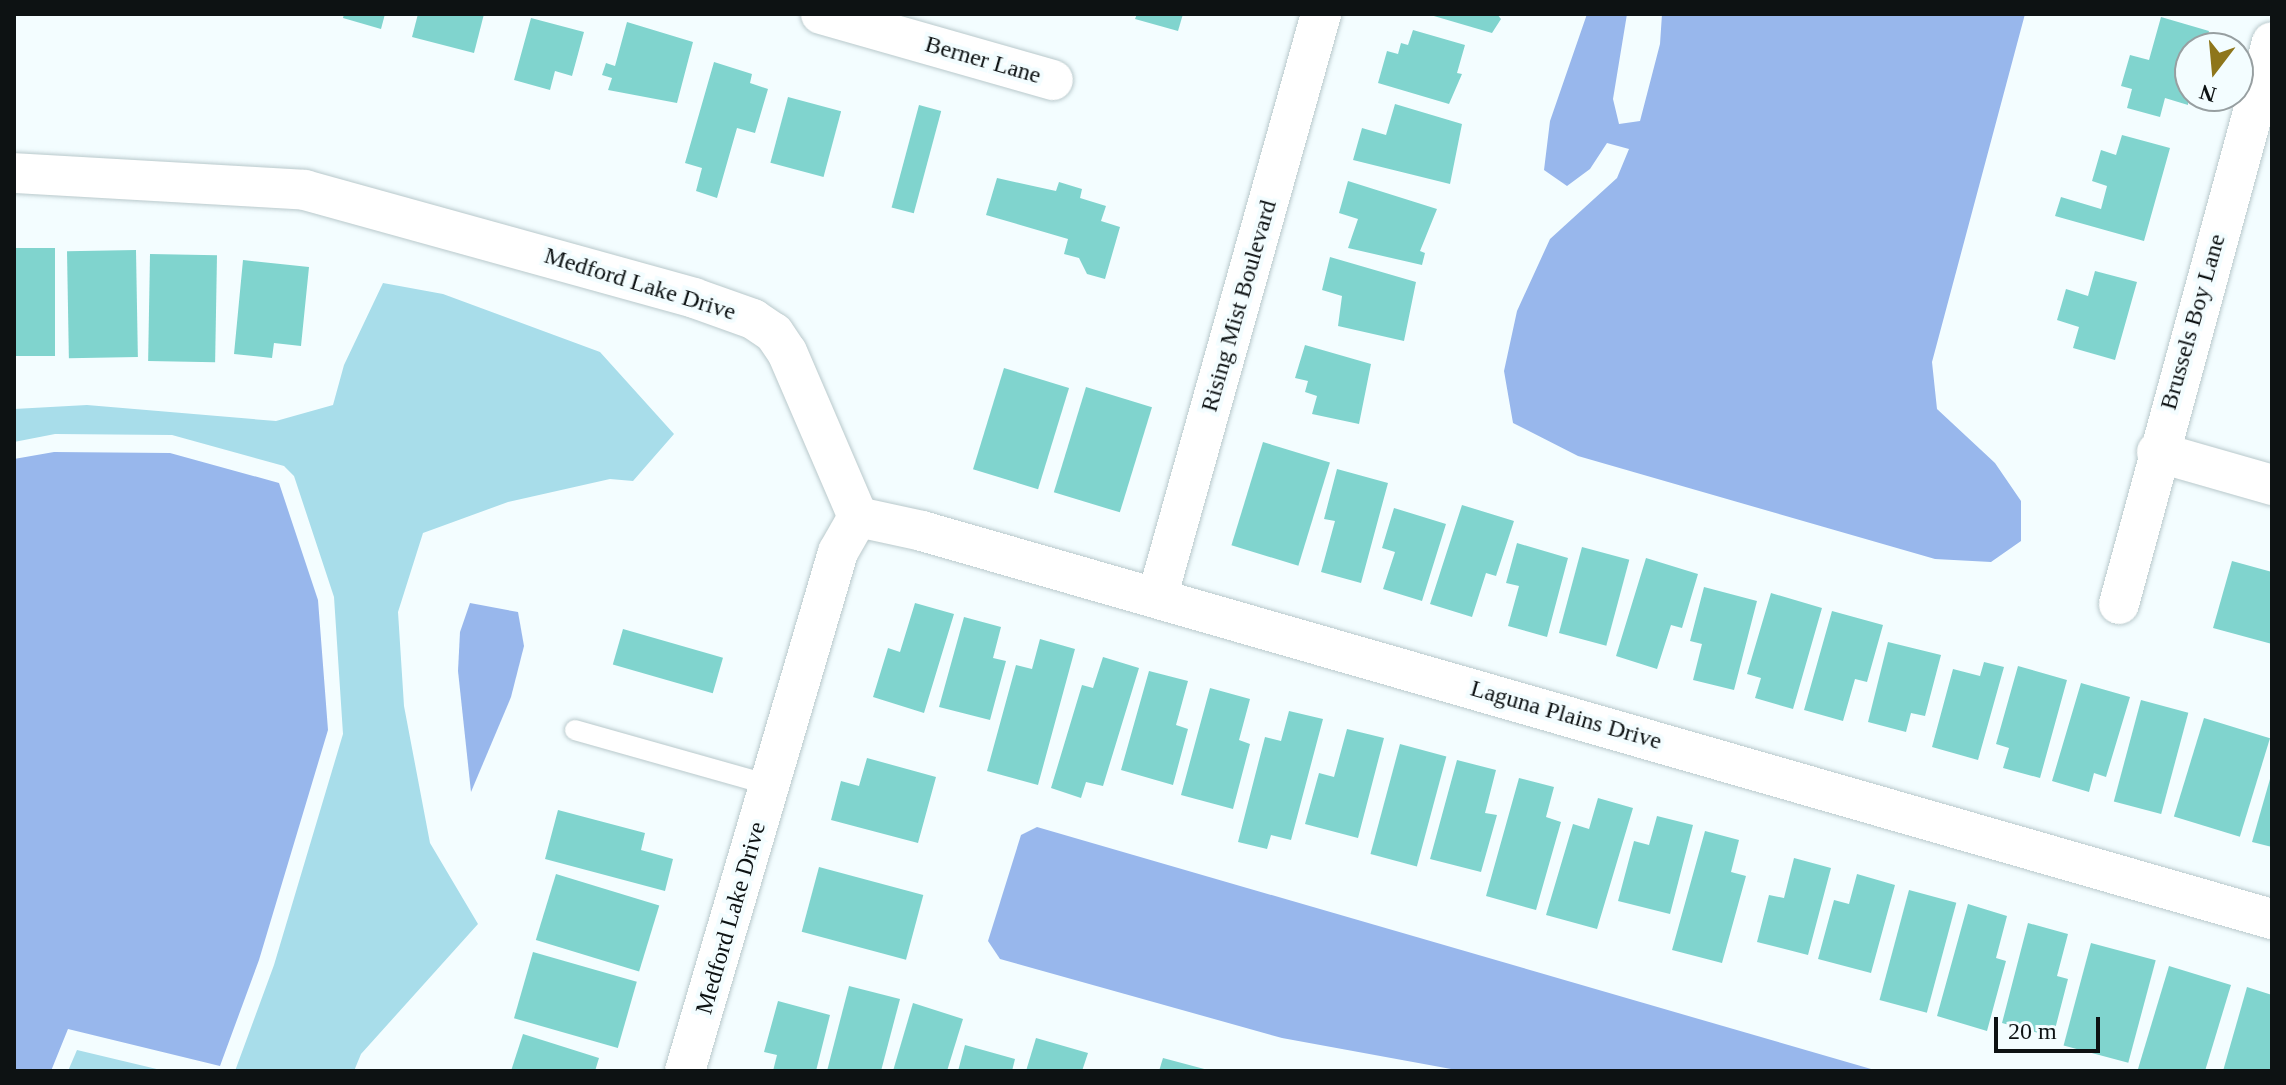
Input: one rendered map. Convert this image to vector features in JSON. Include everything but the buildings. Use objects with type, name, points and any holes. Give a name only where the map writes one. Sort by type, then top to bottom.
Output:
[{"type":"street","name":"Berner Lane","points":[[821,14],[1053,80]]},
{"type":"street","name":"Rising Mist Boulevard","points":[[1157,598],[1321,14]]},
{"type":"street","name":"Brussels Boy Lane","points":[[2119,604],[2157,452],[2272,42]]},
{"type":"street","name":"Medford Lake Drive","points":[[14,173],[305,190],[694,298],[753,319],[774,333],[787,352],[858,517],[838,552],[685,1071]]},
{"type":"street","points":[[2157,452],[2272,485]]},
{"type":"street","name":"Laguna Plains Drive","points":[[858,517],[1157,598],[2272,919]]},
{"type":"lane","points":[[575,730],[770,785]]},
{"type":"shaded area","points":[[1587,14],[1627,14],[1613,99],[1619,124],[1640,121],[1660,44],[1662,14],[2025,14],[1932,362],[1937,409],[1995,463],[2021,501],[2021,541],[1991,562],[1935,559],[1578,456],[1513,423],[1504,371],[1517,311],[1550,239],[1617,178],[1629,149],[1607,143],[1590,169],[1567,186],[1544,170],[1550,121]]},
{"type":"shaded area","points":[[383,283],[443,294],[600,352],[674,434],[633,481],[610,479],[508,502],[423,533],[398,612],[404,706],[430,843],[478,924],[361,1054],[354,1071],[235,1071],[274,965],[343,734],[334,597],[294,476],[284,466],[172,435],[55,434],[14,442],[14,409],[87,405],[276,421],[333,405],[344,365]]},
{"type":"shaded area","points":[[54,452],[170,453],[279,483],[318,600],[328,730],[259,960],[220,1066],[68,1029],[51,1071],[14,1071],[14,459]]},
{"type":"shaded area","points":[[470,603],[518,612],[524,646],[511,697],[471,792],[458,671],[460,632]]},
{"type":"shaded area","points":[[1037,827],[1878,1071],[1462,1071],[1282,1038],[1000,959],[988,941],[1021,835]]},
{"type":"shaded area","points":[[77,1050],[165,1071],[68,1071]]}]
